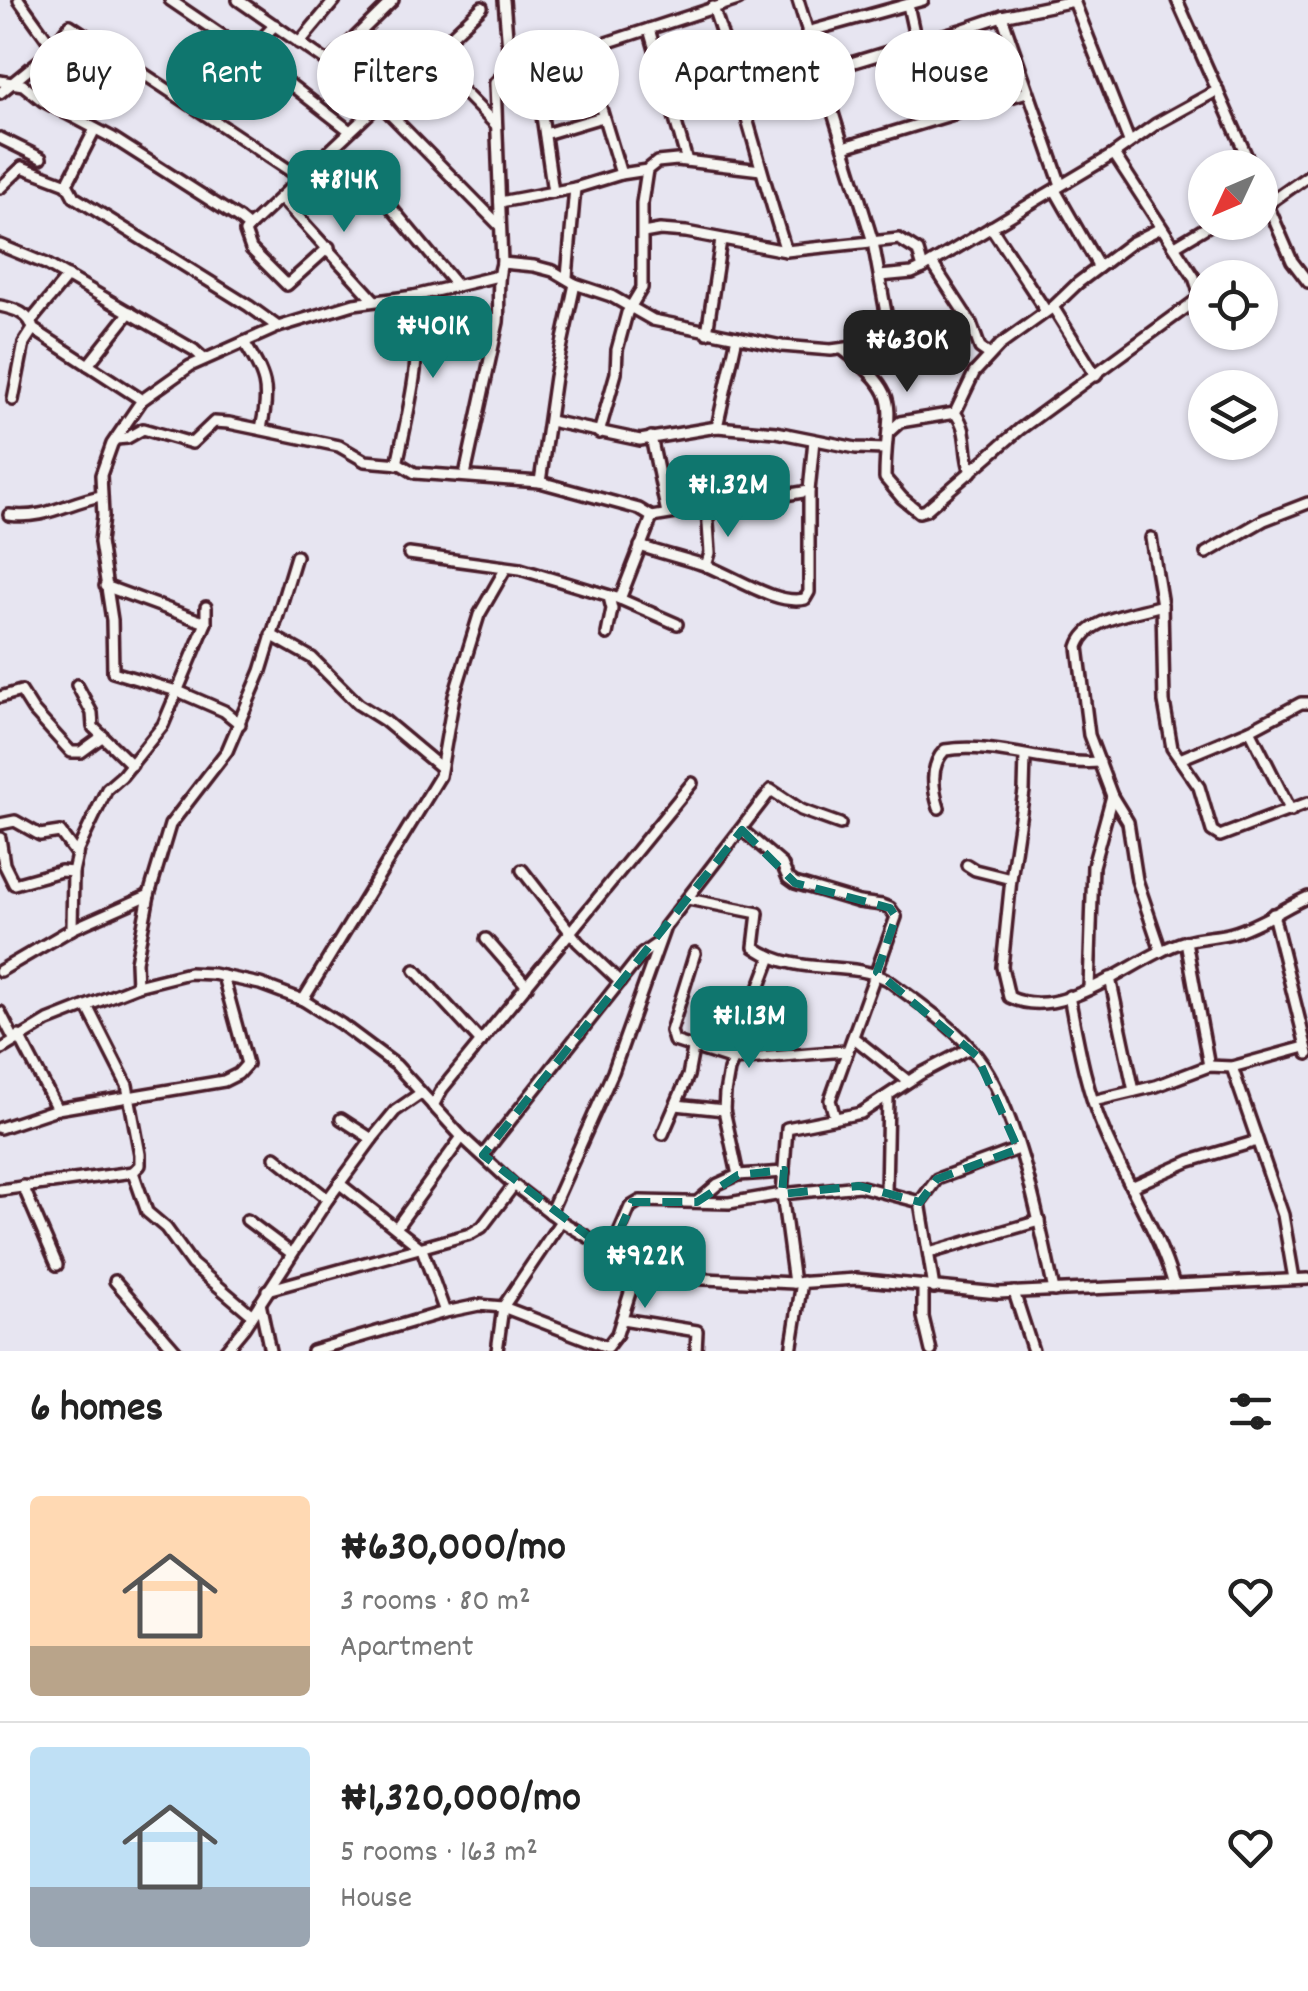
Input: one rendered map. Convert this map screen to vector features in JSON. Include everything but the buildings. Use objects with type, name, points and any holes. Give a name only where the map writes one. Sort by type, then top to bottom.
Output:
[{"type":"street","points":[[20,0],[41,30]]},
{"type":"street","points":[[170,0],[214,30]]},
{"type":"street","points":[[238,0],[317,54]]},
{"type":"street","points":[[256,12],[263,0]]},
{"type":"street","points":[[300,43],[335,0]]},
{"type":"street","points":[[363,30],[394,0]]},
{"type":"street","points":[[504,0],[507,30]]},
{"type":"street","points":[[619,38],[738,0]]},
{"type":"street","points":[[798,0],[806,30]]},
{"type":"street","points":[[814,30],[923,0]]},
{"type":"street","points":[[1178,0],[1244,150]]},
{"type":"street","points":[[956,30],[1074,1],[1129,141]]},
{"type":"street","points":[[908,4],[913,30]]},
{"type":"street","points":[[458,30],[482,7]]},
{"type":"street","points":[[713,7],[744,99],[786,250]]},
{"type":"street","points":[[1002,16],[1058,188],[1099,267]]},
{"type":"street","points":[[270,30],[275,25]]},
{"type":"street","points":[[649,29],[687,161]]},
{"type":"street","points":[[0,92],[30,70]]},
{"type":"street","points":[[0,81],[23,85],[220,205],[248,227]]},
{"type":"street","points":[[297,90],[350,131]]},
{"type":"street","points":[[880,276],[912,273],[928,265],[1218,90]]},
{"type":"street","points":[[844,147],[1027,92]]},
{"type":"street","points":[[474,103],[496,125]]},
{"type":"street","points":[[214,120],[301,178]]},
{"type":"street","points":[[329,247],[287,285],[251,249],[245,232],[361,120]]},
{"type":"street","points":[[396,120],[500,226]]},
{"type":"street","points":[[465,475],[498,322],[498,276],[502,264],[496,120]]},
{"type":"street","points":[[544,120],[553,192]]},
{"type":"street","points":[[546,134],[592,120]]},
{"type":"street","points":[[603,120],[621,174]]},
{"type":"street","points":[[836,120],[873,242],[891,340]]},
{"type":"street","points":[[67,184],[95,129]]},
{"type":"street","points":[[0,138],[41,158]]},
{"type":"street","points":[[14,146],[22,167],[67,184],[74,198],[278,327]]},
{"type":"street","points":[[332,150],[383,198],[457,286]]},
{"type":"street","points":[[842,349],[882,384],[889,405],[885,478],[919,512],[926,510],[1020,429],[1198,299],[1194,277],[1114,154]]},
{"type":"street","points":[[500,202],[647,170],[657,162],[687,161],[761,170]]},
{"type":"street","points":[[0,188],[22,167]]},
{"type":"street","points":[[599,433],[616,373],[617,350],[630,308],[642,288],[642,204],[647,170]]},
{"type":"street","points":[[1278,189],[1308,176]]},
{"type":"street","points":[[540,482],[571,280],[575,188]]},
{"type":"street","points":[[281,198],[374,300]]},
{"type":"street","points":[[991,227],[1096,376]]},
{"type":"street","points":[[955,413],[974,373],[990,355],[1131,243],[1161,228]]},
{"type":"street","points":[[1278,229],[1292,260],[1308,282]]},
{"type":"street","points":[[643,233],[675,231],[786,250],[904,240],[918,250],[971,323],[980,348],[990,355]]},
{"type":"street","points":[[1175,246],[1188,238]]},
{"type":"street","points":[[707,334],[722,240]]},
{"type":"street","points":[[0,245],[68,276],[204,359]]},
{"type":"street","points":[[502,264],[534,266],[611,296],[653,320],[707,334],[794,348],[842,349],[938,336]]},
{"type":"street","points":[[13,400],[24,343],[32,325],[68,276]]},
{"type":"street","points":[[240,724],[224,710],[113,672],[112,620],[100,542],[104,516],[100,496],[101,475],[116,439],[142,400],[164,382],[204,359],[278,327],[374,300],[414,296],[498,276]]},
{"type":"street","points":[[397,464],[418,353],[420,329],[414,296]]},
{"type":"street","points":[[0,306],[22,313],[32,325],[88,366],[142,400]]},
{"type":"street","points":[[88,366],[130,312]]},
{"type":"street","points":[[716,427],[737,337]]},
{"type":"street","points":[[244,342],[265,375],[267,404],[260,428]]},
{"type":"street","points":[[889,405],[906,421]]},
{"type":"street","points":[[955,413],[965,431],[966,459],[971,472]]},
{"type":"street","points":[[889,432],[900,422],[955,413]]},
{"type":"street","points":[[550,421],[640,440],[716,427],[885,449]]},
{"type":"street","points":[[116,439],[127,438],[142,429],[192,443],[214,422],[260,428],[339,446],[365,462],[397,464],[415,473],[540,482],[640,508],[652,517]]},
{"type":"street","points":[[651,438],[666,512]]},
{"type":"street","points":[[640,546],[706,566],[790,600],[805,598],[809,592],[809,492],[814,440]]},
{"type":"street","points":[[607,634],[615,598],[652,517],[809,492]]},
{"type":"street","points":[[9,516],[27,518],[63,510],[76,500],[100,496]]},
{"type":"street","points":[[1206,553],[1264,520],[1308,503]]},
{"type":"street","points":[[706,566],[710,554],[707,510]]},
{"type":"street","points":[[1151,538],[1162,606],[1164,702],[1172,748],[1199,788],[1216,836],[1290,812],[1308,802]]},
{"type":"street","points":[[409,554],[506,568],[615,598],[677,624]]},
{"type":"street","points":[[137,986],[136,968],[149,895],[170,825],[227,752],[261,672],[296,556]]},
{"type":"street","points":[[302,1000],[440,776],[454,696],[479,615],[506,568]]},
{"type":"street","points":[[105,586],[206,623]]},
{"type":"street","points":[[1161,952],[1137,880],[1128,822],[1112,796],[1087,726],[1078,648],[1082,636],[1092,626],[1162,606]]},
{"type":"street","points":[[72,929],[77,855],[108,790],[157,736],[180,692],[206,623],[206,607]]},
{"type":"street","points":[[271,635],[312,658],[358,704],[385,721],[440,768]]},
{"type":"street","points":[[77,685],[92,714],[93,727],[132,764]]},
{"type":"street","points":[[0,696],[21,691],[72,752],[82,752],[103,736]]},
{"type":"street","points":[[1180,758],[1308,703]]},
{"type":"street","points":[[1250,730],[1290,812]]},
{"type":"street","points":[[939,808],[934,767],[945,750],[1010,750],[1074,764],[1100,762]]},
{"type":"street","points":[[1026,756],[1002,967],[1009,997],[1020,1002],[1048,1003],[1069,996],[1186,941],[1235,932],[1308,897]]},
{"type":"street","points":[[434,1106],[442,1090],[692,783]]},
{"type":"street","points":[[550,1213],[613,1072],[665,927],[772,790],[801,810],[840,824]]},
{"type":"street","points":[[1089,989],[1093,866],[1112,796]]},
{"type":"street","points":[[0,824],[15,821],[40,835],[63,833],[77,855]]},
{"type":"street","points":[[742,830],[782,864],[795,883],[890,908],[896,916],[830,1100],[835,1118]]},
{"type":"street","points":[[0,838],[4,864],[14,884],[62,871],[73,872]]},
{"type":"street","points":[[968,865],[1011,878]]},
{"type":"street","points":[[522,870],[570,932],[620,982]]},
{"type":"street","points":[[0,971],[72,929],[149,895]]},
{"type":"street","points":[[688,898],[758,913],[754,947],[771,957],[805,968],[876,974],[918,1003],[970,1048],[997,1090],[1018,1149],[1054,1292]]},
{"type":"street","points":[[1093,1101],[1209,1066],[1232,1067],[1306,1050],[1273,914]]},
{"type":"street","points":[[486,940],[527,986]]},
{"type":"street","points":[[1186,941],[1209,1066]]},
{"type":"street","points":[[483,1155],[642,954],[657,944]]},
{"type":"street","points":[[695,954],[671,1031],[674,1041],[732,1060],[846,1050]]},
{"type":"street","points":[[738,1174],[724,1110],[742,1020],[750,1012],[771,957]]},
{"type":"street","points":[[414,970],[481,1042]]},
{"type":"street","points":[[0,1050],[16,1038],[137,986],[188,973],[223,976],[260,984],[302,1000],[396,1065],[514,1185],[550,1213],[638,1268],[683,1278],[798,1283],[839,1278],[1014,1292],[1308,1279]]},
{"type":"street","points":[[0,1128],[57,1109],[231,1079],[247,1064],[223,976]]},
{"type":"street","points":[[1110,978],[1134,1091]]},
{"type":"street","points":[[1069,996],[1085,1080],[1163,1247],[1174,1285]]},
{"type":"street","points":[[1296,998],[1308,996]]},
{"type":"street","points":[[0,1190],[134,1172],[140,1165],[127,1086],[87,1006]]},
{"type":"street","points":[[0,1012],[57,1109]]},
{"type":"street","points":[[854,1038],[908,1081]]},
{"type":"street","points":[[663,1134],[688,1076],[693,1048]]},
{"type":"street","points":[[791,1351],[798,1283],[782,1194],[787,1128],[861,1113],[908,1081],[970,1048]]},
{"type":"street","points":[[1232,1067],[1283,1215],[1294,1279]]},
{"type":"street","points":[[226,1351],[372,1140],[395,1111],[420,1092]]},
{"type":"street","points":[[886,1192],[888,1096]]},
{"type":"street","points":[[676,1106],[724,1110]]},
{"type":"street","points":[[341,1119],[372,1140]]},
{"type":"street","points":[[396,1228],[462,1136]]},
{"type":"street","points":[[1132,1187],[1190,1161],[1257,1142]]},
{"type":"street","points":[[931,1351],[924,1317],[929,1253],[920,1202],[937,1179],[1018,1149]]},
{"type":"street","points":[[275,1157],[328,1200]]},
{"type":"street","points":[[134,1172],[148,1212],[166,1228],[192,1264],[251,1314]]},
{"type":"street","points":[[697,1202],[722,1181],[738,1174],[784,1172]]},
{"type":"street","points":[[340,1184],[422,1248],[445,1312]]},
{"type":"street","points":[[266,1290],[422,1248],[482,1227],[514,1185]]},
{"type":"street","points":[[23,1186],[57,1265]]},
{"type":"street","points":[[610,1253],[630,1208],[635,1202],[650,1199],[729,1203],[859,1186],[920,1202]]},
{"type":"street","points":[[247,1220],[292,1253]]},
{"type":"street","points":[[497,1351],[503,1306],[562,1221]]},
{"type":"street","points":[[929,1253],[1039,1221]]},
{"type":"street","points":[[312,1351],[479,1304],[503,1306],[607,1347],[614,1339],[638,1268]]},
{"type":"street","points":[[115,1281],[176,1351]]},
{"type":"street","points":[[1014,1292],[1032,1351]]},
{"type":"street","points":[[260,1303],[270,1351]]},
{"type":"street","points":[[622,1318],[697,1331],[696,1351]]},
{"type":"highlighted area","points":[[742,830],[795,883],[890,908],[896,917],[877,972],[977,1056],[1018,1149],[937,1179],[920,1202],[859,1186],[782,1194],[784,1170],[738,1175],[697,1202],[632,1202],[610,1253],[483,1155]]}]
